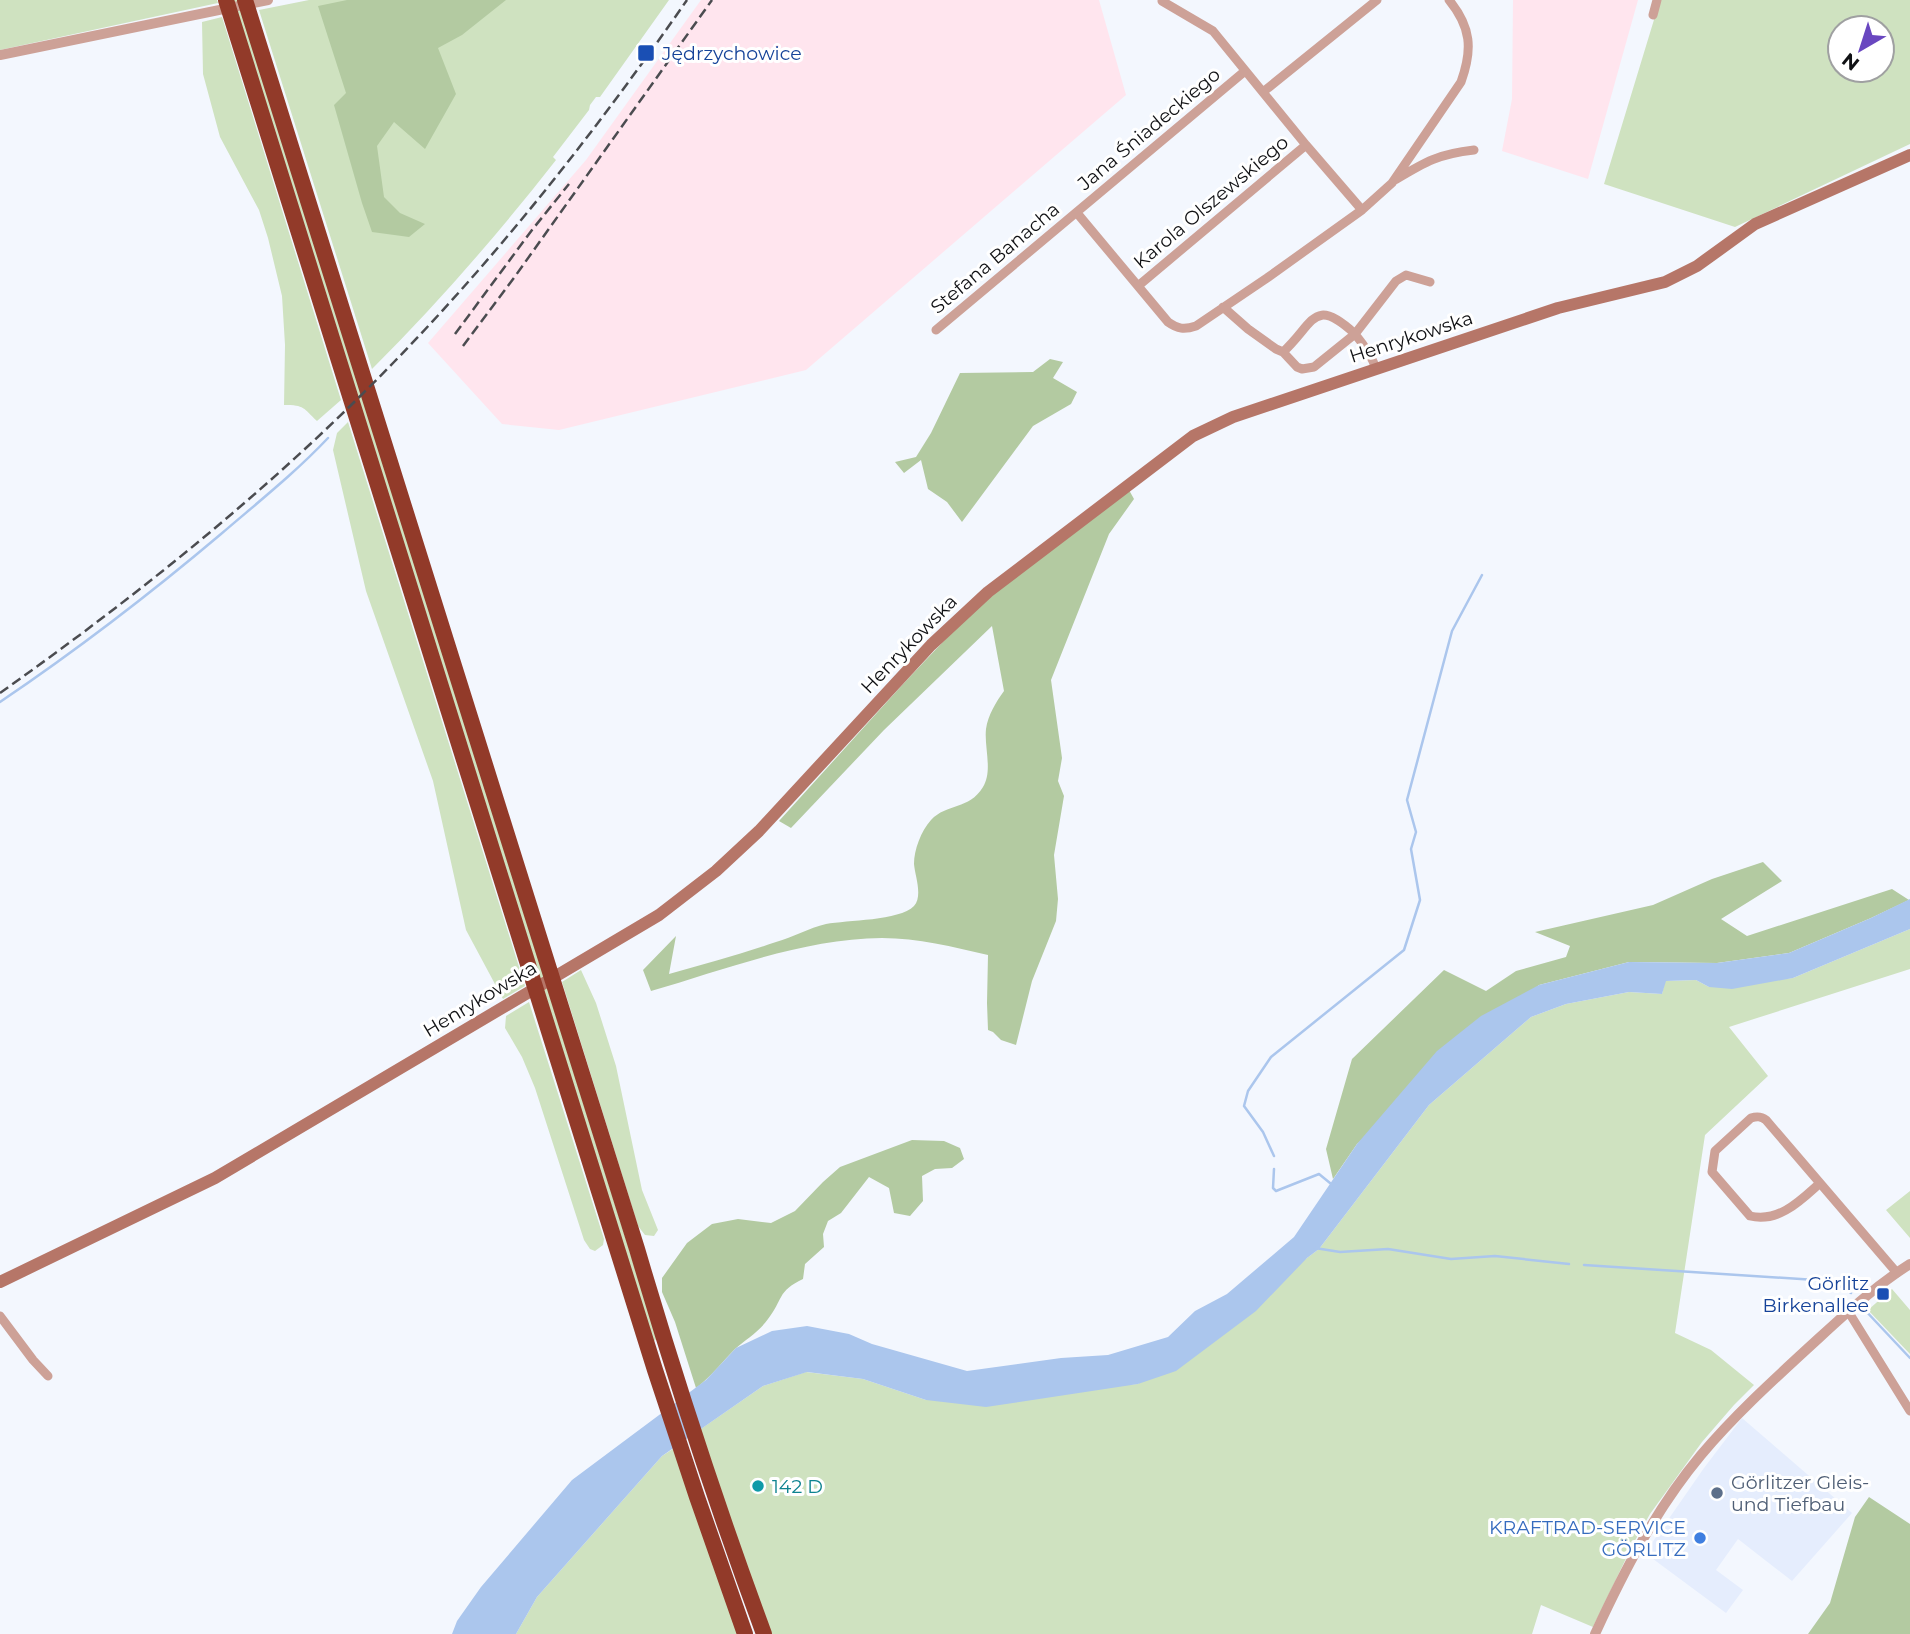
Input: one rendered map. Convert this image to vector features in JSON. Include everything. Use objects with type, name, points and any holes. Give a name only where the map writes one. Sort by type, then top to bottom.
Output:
[{"type":"highway","points":[[226,0],[647,1345],[745,1634]]},
{"type":"highway","points":[[245,0],[662,1335],[723,1521],[764,1634]]},
{"type":"main road","name":"Henrykowska","points":[[0,1282],[215,1178],[659,915],[716,871],[759,831],[931,645],[978,601],[1193,436],[1233,417],[1558,308],[1665,282],[1697,266],[1755,224],[1910,155]]},
{"type":"street","points":[[0,55],[268,0]]},
{"type":"street","points":[[1263,92],[1377,0]]},
{"type":"street","points":[[1392,183],[1461,82],[1466,66],[1468,36],[1462,19],[1449,0]]},
{"type":"street","points":[[1653,15],[1657,0]]},
{"type":"street","points":[[1163,1],[1213,31],[1362,210]]},
{"type":"street","name":"Jana Śniadeckiego","points":[[1077,213],[1245,71]]},
{"type":"street","name":"Karola Olszewskiego","points":[[1138,286],[1306,145]]},
{"type":"street","points":[[1077,213],[1168,322],[1180,329],[1187,329],[1196,326],[1267,278],[1362,210],[1392,183],[1425,162],[1448,153],[1474,150]]},
{"type":"street","name":"Stefana Banacha","points":[[936,330],[1077,213]]},
{"type":"street","points":[[1223,307],[1283,352],[1297,367],[1307,369],[1314,368],[1328,358],[1354,334],[1396,281],[1406,275],[1430,282]]},
{"type":"street","points":[[1283,352],[1316,316],[1325,313],[1340,320],[1354,334],[1374,360],[1376,369]]},
{"type":"street","points":[[1820,1183],[1786,1212],[1750,1216],[1712,1172],[1715,1151],[1751,1118],[1756,1116],[1766,1119],[1897,1273]]},
{"type":"street","points":[[1595,1634],[1638,1546],[1700,1457],[1764,1388],[1848,1311],[1910,1264]]},
{"type":"street","points":[[1848,1311],[1910,1411]]},
{"type":"street","points":[[0,1316],[48,1376]]},
{"type":"shaded area","points":[[701,0],[1099,0],[1126,95],[806,370],[559,430],[502,424],[428,343],[586,160]]},
{"type":"shaded area","points":[[1513,0],[1638,0],[1588,179],[1502,151],[1512,99]]},
{"type":"shaded area","points":[[1742,1418],[1852,1513],[1792,1581],[1738,1539],[1716,1570],[1743,1590],[1726,1613],[1645,1553]]},
{"type":"green space","points":[[0,0],[217,0],[218,3],[0,50]]},
{"type":"green space","points":[[233,0],[239,0],[657,1339],[652,1342]]},
{"type":"green space","points":[[309,0],[669,0],[600,97],[596,97],[553,157],[556,160],[490,241],[372,369],[259,10]]},
{"type":"green space","points":[[347,0],[506,0],[462,35],[438,48],[456,94],[425,149],[394,122],[377,146],[384,197],[400,213],[425,224],[409,237],[372,232],[334,105],[346,93],[318,6]]},
{"type":"green space","points":[[1660,0],[1910,0],[1910,144],[1735,227],[1604,184]]},
{"type":"green space","points":[[222,17],[341,400],[317,421],[303,408],[284,405],[285,345],[282,296],[268,238],[259,210],[220,137],[203,74],[202,22]]},
{"type":"green space","points":[[1050,359],[1063,362],[1053,378],[1077,392],[1071,404],[1033,426],[962,522],[947,502],[928,489],[921,460],[904,473],[895,462],[916,457],[931,433],[960,373],[1033,372]]},
{"type":"green space","points":[[348,422],[525,986],[503,999],[466,930],[433,781],[366,591],[333,450],[337,433]]},
{"type":"green space","points":[[1129,490],[1134,499],[1109,534],[1051,680],[1062,758],[1058,781],[1064,796],[1054,855],[1058,899],[1056,921],[1032,981],[1016,1045],[1001,1040],[988,1030],[988,955],[922,941],[882,938],[794,949],[651,991],[643,970],[676,936],[669,974],[820,926],[897,915],[914,906],[918,891],[914,859],[924,830],[937,815],[971,799],[986,781],[987,724],[1004,691],[992,626],[884,730],[791,828],[779,821],[958,626],[991,595]]},
{"type":"green space","points":[[1763,862],[1782,881],[1721,919],[1747,936],[1892,889],[1909,900],[1789,953],[1717,963],[1629,962],[1539,985],[1357,1144],[1333,1179],[1326,1149],[1352,1059],[1444,970],[1486,991],[1516,971],[1566,957],[1570,946],[1535,932],[1653,905],[1712,879]]},
{"type":"green space","points":[[1910,929],[1910,969],[1729,1027],[1768,1076],[1705,1135],[1675,1333],[1711,1350],[1754,1385],[1702,1442],[1650,1514],[1593,1627],[1541,1605],[1532,1634],[765,1634],[695,1433],[763,1386],[806,1372],[863,1379],[926,1400],[1138,1384],[1319,1249],[1429,1105],[1531,1017],[1566,1004],[1629,992],[1662,994],[1665,981],[1696,980],[1709,987],[1793,978]]},
{"type":"green space","points":[[581,970],[596,1003],[616,1066],[642,1190],[658,1230],[654,1236],[645,1235],[638,1226],[562,982]]},
{"type":"green space","points":[[529,1002],[604,1239],[603,1245],[595,1251],[590,1249],[584,1240],[535,1088],[522,1057],[505,1028],[506,1016]]},
{"type":"green space","points":[[912,1140],[944,1141],[960,1148],[964,1159],[952,1168],[935,1169],[922,1176],[923,1201],[910,1216],[894,1213],[889,1188],[869,1177],[841,1213],[828,1221],[823,1234],[824,1247],[805,1264],[803,1279],[784,1292],[757,1332],[735,1349],[696,1388],[675,1322],[662,1292],[662,1278],[687,1243],[712,1224],[738,1219],[771,1223],[795,1211],[840,1167]]},
{"type":"green space","points":[[1910,1191],[1910,1238],[1886,1210]]},
{"type":"green space","points":[[1892,1289],[1910,1310],[1910,1354],[1868,1310]]},
{"type":"green space","points":[[679,1445],[745,1634],[516,1634],[537,1597],[662,1456]]},
{"type":"green space","points":[[1869,1497],[1910,1524],[1910,1634],[1808,1634],[1830,1603],[1855,1517]]},
{"type":"water","points":[[1910,899],[1910,929],[1793,978],[1732,989],[1709,987],[1696,980],[1666,981],[1662,994],[1629,992],[1566,1004],[1531,1017],[1429,1105],[1319,1249],[1256,1311],[1176,1371],[1138,1384],[986,1407],[926,1400],[863,1379],[807,1372],[763,1386],[662,1456],[537,1597],[516,1634],[452,1634],[457,1621],[481,1587],[572,1480],[706,1380],[736,1348],[772,1331],[807,1326],[849,1334],[872,1344],[967,1371],[1061,1358],[1108,1355],[1168,1337],[1195,1311],[1227,1294],[1294,1237],[1357,1144],[1437,1051],[1481,1016],[1539,985],[1629,962],[1717,963],[1789,953]]},
{"type":"waterway","points":[[0,702],[85,642],[167,578],[276,488],[328,438]]},
{"type":"waterway","points":[[1274,1156],[1263,1132],[1244,1106],[1248,1091],[1271,1057],[1404,950],[1420,900],[1411,849],[1416,832],[1407,800],[1452,631],[1482,575]]},
{"type":"waterway","points":[[1274,1169],[1273,1188],[1276,1191],[1319,1174],[1330,1183]]},
{"type":"waterway","points":[[1315,1248],[1340,1252],[1388,1249],[1451,1259],[1495,1256],[1569,1264]]},
{"type":"waterway","points":[[1584,1265],[1831,1281],[1851,1293]]},
{"type":"waterway","points":[[1863,1308],[1910,1358]]},
{"type":"railway","points":[[0,693],[104,617],[254,495],[394,362],[473,277],[548,187],[687,0]]},
{"type":"railway","points":[[463,346],[712,0]]},
{"type":"railway","points":[[455,334],[569,184]]},
{"type":"place","name":"Jędrzychowice","points":[[646,53]]},
{"type":"place","name":"Görlitz Birkenallee","points":[[1883,1294]]},
{"type":"place","name":"142 D","points":[[758,1486]]},
{"type":"place","name":"Görlitzer Gleis- und Tiefbau","points":[[1717,1493]]},
{"type":"place","name":"KRAFTRAD-SERVICE GÖRLITZ","points":[[1700,1538]]}]
